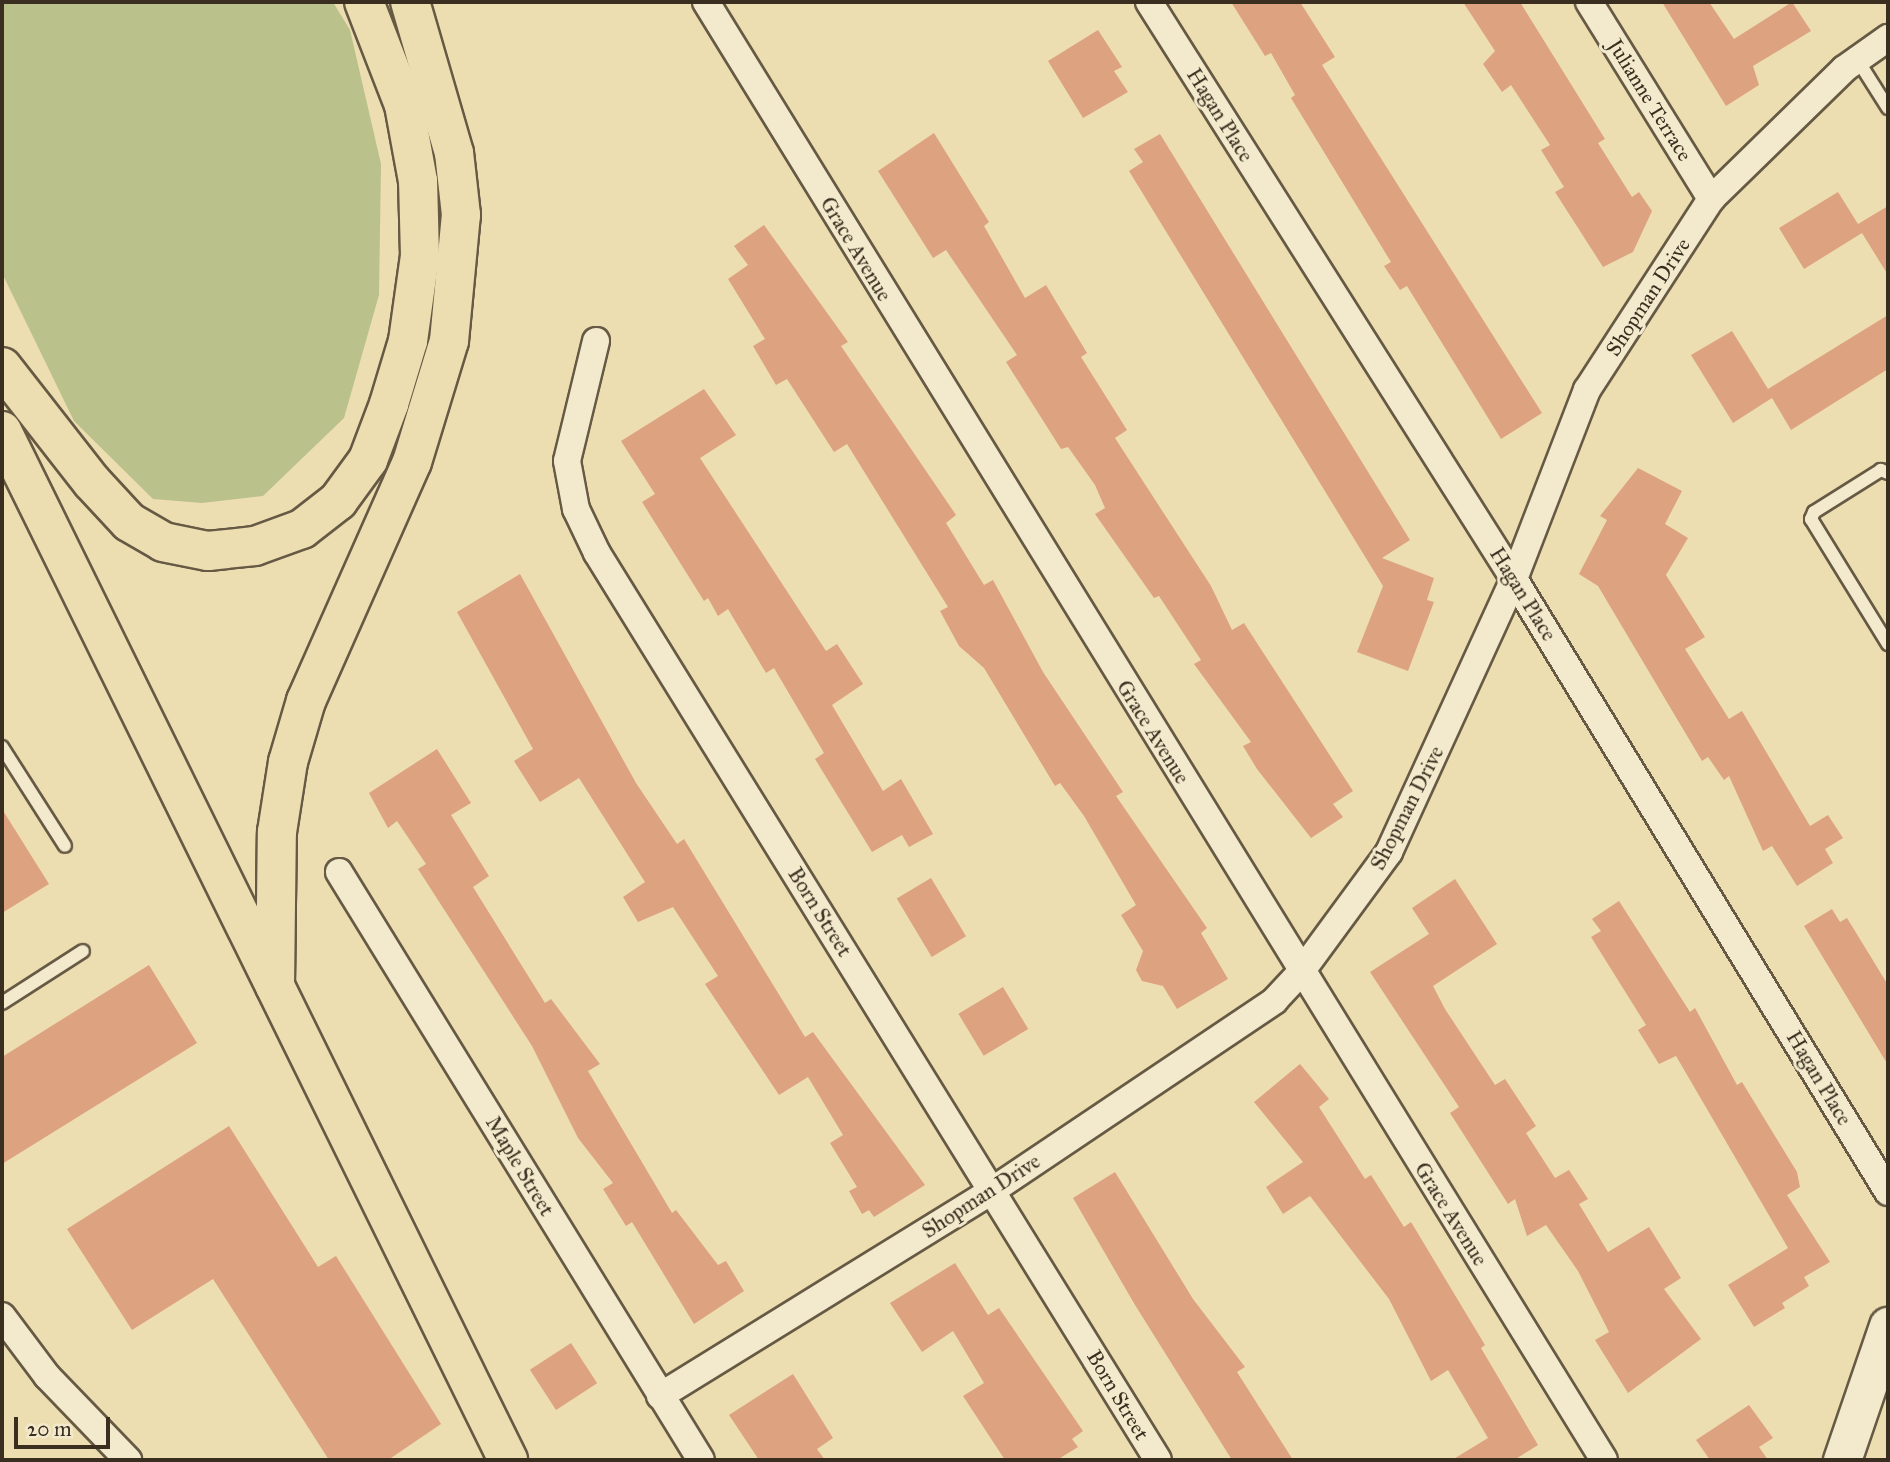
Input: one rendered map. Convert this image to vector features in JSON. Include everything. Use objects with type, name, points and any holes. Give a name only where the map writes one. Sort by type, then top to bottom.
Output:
[{"type":"highway","points":[[2,367],[92,482],[129,522],[163,542],[208,551],[255,545],[302,529],[338,501],[368,460],[388,404],[408,341],[420,256],[418,181],[404,105],[363,2]]},
{"type":"highway","points":[[275,991],[277,832],[288,762],[306,701],[412,462],[449,341],[461,215],[454,153],[410,2]]},
{"type":"highway","points":[[2,431],[275,991],[508,1460]]},
{"type":"street","name":"Grace Avenue","points":[[706,2],[1604,1460]]},
{"type":"street","name":"Hagan Place","points":[[1149,2],[1514,579],[1888,1192]]},
{"type":"street","name":"Julianne Terrace","points":[[1589,2],[1711,199]]},
{"type":"street","name":"Shopman Drive","points":[[660,1395],[993,1190],[1274,1002],[1301,972],[1389,852],[1514,579],[1587,390],[1711,199],[1857,59],[1888,38]]},
{"type":"street","name":"Born Street","points":[[596,341],[567,461],[585,529],[1158,1460]]},
{"type":"street","name":"Maple Street","points":[[339,872],[701,1460]]},
{"type":"street","points":[[2,1316],[47,1376],[128,1460]]},
{"type":"street","points":[[1842,1460],[1883,1370],[1888,1326]]},
{"type":"lane","points":[[1857,59],[1888,108]]},
{"type":"lane","points":[[1888,473],[1881,470],[1811,519],[1888,645]]},
{"type":"lane","points":[[2,747],[65,846]]},
{"type":"lane","points":[[2,1003],[83,951]]},
{"type":"green space","points":[[2,2],[333,2],[350,30],[381,164],[379,295],[344,418],[263,496],[202,503],[153,499],[74,421],[2,273]]},
{"type":"building","points":[[1231,2],[1300,2],[1335,57],[1322,65],[1542,413],[1501,439],[1407,286],[1400,290],[1384,266],[1391,262],[1291,98],[1295,95],[1271,53],[1265,56]]},
{"type":"building","points":[[1463,2],[1520,2],[1605,139],[1598,143],[1632,197],[1639,192],[1652,211],[1633,252],[1603,267],[1555,192],[1564,187],[1541,150],[1550,145],[1511,85],[1502,92],[1483,64],[1495,51]]},
{"type":"building","points":[[1662,2],[1709,2],[1734,39],[1792,2],[1811,31],[1753,66],[1759,85],[1726,106]]},
{"type":"building","points":[[1098,30],[1122,67],[1114,71],[1128,92],[1083,118],[1048,61]]},
{"type":"building","points":[[934,133],[989,222],[984,226],[1025,298],[1046,285],[1087,353],[1081,357],[1127,430],[1115,438],[1211,586],[1232,630],[1244,623],[1353,791],[1333,804],[1343,817],[1311,838],[1257,769],[1243,746],[1251,742],[1194,664],[1201,660],[1159,596],[1154,598],[1095,514],[1105,508],[1095,485],[1068,447],[1061,449],[1006,362],[1017,355],[946,250],[933,258],[878,171]]},
{"type":"building","points":[[1160,134],[1410,540],[1382,558],[1434,578],[1427,600],[1434,602],[1408,671],[1357,652],[1383,586],[1129,171],[1143,162],[1134,149]]},
{"type":"building","points":[[1838,192],[1858,224],[1888,206],[1888,275],[1862,233],[1804,269],[1779,228]]},
{"type":"building","points":[[764,225],[848,342],[841,346],[956,515],[946,523],[984,585],[993,580],[1043,672],[1123,792],[1116,796],[1207,928],[1201,933],[1228,979],[1177,1009],[1163,986],[1142,981],[1136,970],[1143,951],[1121,915],[1136,905],[1084,816],[1060,783],[1055,786],[984,668],[959,646],[940,611],[948,607],[847,444],[834,452],[787,379],[776,385],[753,346],[765,339],[728,279],[748,265],[734,246]]},
{"type":"building","points":[[1888,315],[1888,369],[1791,430],[1772,398],[1733,423],[1691,355],[1732,331],[1768,389]]},
{"type":"building","points":[[704,389],[736,435],[700,458],[826,651],[837,644],[863,684],[832,705],[883,791],[901,779],[933,834],[909,847],[902,835],[872,852],[815,759],[824,753],[774,668],[766,673],[728,609],[718,616],[708,598],[704,601],[642,502],[655,494],[621,441]]},
{"type":"building","points":[[1638,468],[1682,491],[1665,524],[1688,538],[1666,575],[1705,637],[1685,649],[1729,719],[1742,711],[1810,826],[1828,815],[1843,838],[1825,849],[1833,863],[1797,886],[1772,846],[1763,851],[1729,776],[1724,780],[1708,757],[1702,761],[1598,586],[1579,574],[1607,520],[1600,516]]},
{"type":"building","points":[[520,574],[636,783],[677,844],[684,839],[805,1037],[813,1032],[925,1185],[874,1217],[869,1210],[862,1214],[849,1191],[857,1187],[830,1143],[843,1135],[808,1077],[779,1095],[705,984],[718,976],[673,907],[638,922],[623,897],[645,882],[579,778],[540,802],[514,761],[533,749],[457,612]]},
{"type":"building","points":[[437,749],[471,803],[451,815],[489,876],[473,887],[545,1003],[551,999],[600,1064],[588,1071],[672,1213],[676,1210],[718,1265],[726,1261],[744,1291],[694,1324],[632,1222],[626,1226],[603,1189],[613,1183],[578,1138],[532,1046],[418,869],[426,864],[397,821],[388,828],[369,793]]},
{"type":"building","points":[[2,809],[49,884],[2,913]]},
{"type":"building","points":[[931,878],[966,936],[932,957],[897,899]]},
{"type":"building","points":[[1455,879],[1497,944],[1433,986],[1445,1009],[1495,1085],[1505,1079],[1536,1126],[1526,1133],[1555,1178],[1569,1170],[1588,1199],[1579,1204],[1608,1252],[1649,1227],[1681,1278],[1664,1289],[1701,1339],[1628,1393],[1595,1340],[1609,1332],[1578,1271],[1546,1225],[1527,1236],[1515,1199],[1508,1204],[1450,1113],[1459,1107],[1370,972],[1429,934],[1412,908]]},
{"type":"building","points":[[1619,901],[1690,1012],[1695,1008],[1737,1085],[1742,1082],[1797,1172],[1800,1187],[1787,1195],[1830,1262],[1804,1277],[1809,1286],[1782,1303],[1785,1308],[1754,1327],[1728,1285],[1788,1248],[1676,1056],[1659,1064],[1638,1030],[1646,1025],[1591,937],[1601,931],[1592,919]]},
{"type":"building","points":[[1832,909],[1840,922],[1847,918],[1888,985],[1888,1065],[1804,926]]},
{"type":"building","points":[[149,965],[197,1043],[2,1164],[2,1057]]},
{"type":"building","points":[[1003,987],[1028,1029],[984,1056],[958,1014]]},
{"type":"building","points":[[1300,1064],[1329,1099],[1319,1107],[1365,1179],[1371,1175],[1404,1227],[1411,1222],[1485,1345],[1481,1348],[1538,1445],[1514,1460],[1452,1460],[1488,1438],[1448,1370],[1431,1381],[1389,1299],[1310,1196],[1283,1214],[1266,1187],[1303,1162],[1254,1102]]},
{"type":"building","points":[[229,1126],[318,1267],[336,1256],[441,1424],[388,1460],[329,1460],[213,1279],[132,1330],[67,1229]]},
{"type":"building","points":[[1115,1172],[1193,1299],[1245,1367],[1237,1372],[1293,1460],[1232,1460],[1135,1305],[1073,1198]]},
{"type":"building","points":[[955,1263],[988,1315],[999,1308],[1083,1431],[1072,1439],[1078,1447],[1057,1460],[1005,1460],[963,1396],[984,1383],[953,1331],[922,1352],[890,1303]]},
{"type":"building","points":[[571,1343],[597,1383],[556,1410],[530,1370]]},
{"type":"building","points":[[793,1374],[833,1438],[817,1449],[825,1460],[759,1460],[729,1415]]},
{"type":"building","points":[[1749,1405],[1773,1438],[1759,1447],[1768,1460],[1710,1460],[1696,1440]]}]
